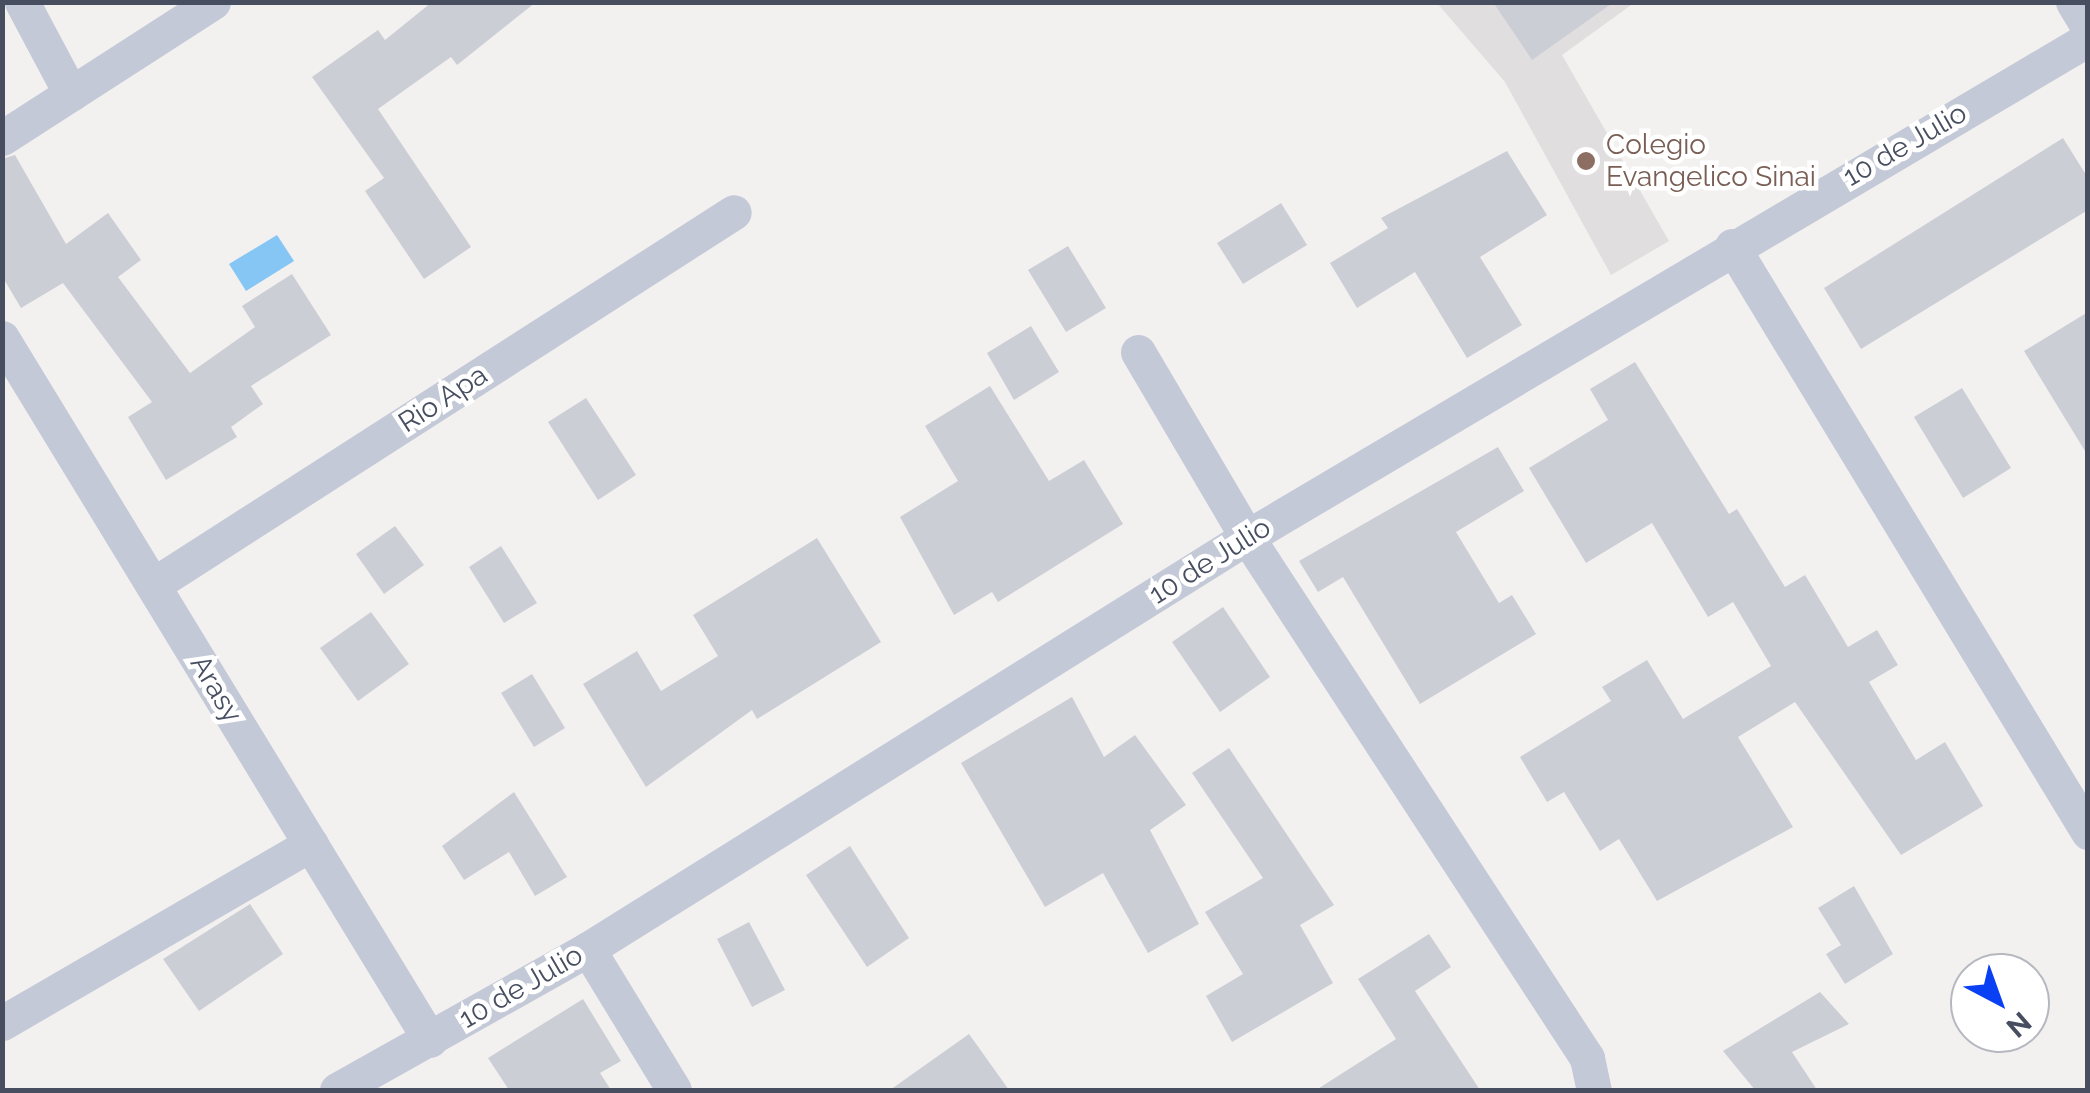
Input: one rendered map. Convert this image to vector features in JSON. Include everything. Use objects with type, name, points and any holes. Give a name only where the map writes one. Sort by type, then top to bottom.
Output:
[{"type":"street","points":[[22,2],[71,94]]},
{"type":"street","points":[[2,138],[212,2]]},
{"type":"street","points":[[2073,2],[2088,27]]},
{"type":"street","name":"10 de Julio","points":[[337,1090],[588,949],[1247,537],[1732,246],[2088,39]]},
{"type":"street","name":"Rio Apa","points":[[153,585],[734,212]]},
{"type":"street","points":[[1732,246],[2088,832]]},
{"type":"street","name":"Arasy","points":[[2,338],[430,1040]]},
{"type":"street","points":[[1138,352],[1247,537],[1587,1058],[1594,1090]]},
{"type":"street","points":[[2,1023],[311,844]]},
{"type":"street","points":[[588,949],[674,1090]]},
{"type":"shaded area","name":"Colegio Evangelico Sinai","points":[[1437,3],[1634,3],[1562,55],[1669,241],[1611,275],[1505,82]]},
{"type":"water","points":[[277,235],[294,261],[246,291],[229,264]]},
{"type":"building","points":[[432,2],[536,2],[457,65],[451,57],[378,109],[471,247],[424,279],[365,191],[384,178],[312,77],[378,30],[385,40]]},
{"type":"building","points":[[1493,2],[1614,2],[1532,60]]},
{"type":"building","points":[[2063,138],[2088,178],[2088,210],[1861,349],[1824,288]]},
{"type":"building","points":[[1507,151],[1547,215],[1480,257],[1522,325],[1467,358],[1415,272],[1357,308],[1330,263],[1388,228],[1381,218]]},
{"type":"building","points":[[15,155],[66,244],[108,213],[141,260],[118,277],[190,373],[255,327],[242,306],[292,274],[331,335],[251,386],[263,404],[231,427],[237,437],[166,480],[128,417],[152,402],[63,283],[21,308],[2,276],[2,159]]},
{"type":"building","points":[[1281,203],[1307,245],[1243,284],[1217,243]]},
{"type":"building","points":[[1068,246],[1106,308],[1066,332],[1028,270]]},
{"type":"building","points":[[2088,312],[2088,456],[2024,351]]},
{"type":"building","points":[[1031,326],[1059,372],[1014,400],[987,353]]},
{"type":"building","points":[[1635,362],[1729,514],[1737,509],[1785,587],[1805,575],[1848,647],[1877,630],[1898,665],[1869,682],[1916,760],[1945,742],[1983,806],[1901,855],[1795,702],[1738,737],[1793,827],[1657,901],[1619,839],[1600,851],[1564,792],[1547,802],[1520,757],[1611,701],[1602,687],[1647,660],[1683,719],[1771,666],[1733,602],[1708,617],[1652,523],[1586,563],[1529,468],[1608,420],[1590,389]]},
{"type":"building","points":[[990,386],[1049,481],[1084,460],[1123,524],[998,602],[992,592],[954,615],[900,517],[958,481],[925,426]]},
{"type":"building","points":[[1962,388],[2011,468],[1963,498],[1914,417]]},
{"type":"building","points":[[586,398],[636,475],[598,500],[548,422]]},
{"type":"building","points":[[1498,447],[1524,491],[1456,532],[1499,603],[1512,595],[1536,634],[1420,704],[1343,577],[1318,592],[1299,561]]},
{"type":"building","points":[[395,526],[424,565],[384,594],[356,554]]},
{"type":"building","points":[[817,538],[881,642],[757,719],[752,710],[646,787],[583,684],[637,651],[661,691],[718,656],[693,615]]},
{"type":"building","points":[[501,546],[537,603],[504,623],[469,567]]},
{"type":"building","points":[[1223,607],[1270,677],[1220,712],[1172,642]]},
{"type":"building","points":[[371,612],[409,664],[358,701],[320,648]]},
{"type":"building","points":[[532,674],[565,728],[534,747],[501,693]]},
{"type":"building","points":[[1072,697],[1104,757],[1135,735],[1186,805],[1150,830],[1199,924],[1148,953],[1103,873],[1045,907],[961,763]]},
{"type":"building","points":[[1229,748],[1334,905],[1300,925],[1333,983],[1232,1042],[1206,996],[1243,974],[1205,912],[1263,878],[1192,773]]},
{"type":"building","points":[[514,792],[567,877],[535,896],[509,852],[464,880],[442,846]]},
{"type":"building","points":[[850,846],[909,938],[867,967],[806,875]]},
{"type":"building","points":[[1854,886],[1893,954],[1845,984],[1826,954],[1841,945],[1818,908]]},
{"type":"building","points":[[250,904],[283,954],[199,1011],[163,959]]},
{"type":"building","points":[[749,922],[785,990],[752,1007],[717,939]]},
{"type":"building","points":[[1429,934],[1451,967],[1415,991],[1480,1090],[1316,1090],[1396,1039],[1358,979]]},
{"type":"building","points":[[1820,992],[1849,1024],[1792,1052],[1817,1090],[1755,1090],[1723,1051]]},
{"type":"building","points":[[583,999],[621,1061],[600,1073],[611,1090],[509,1090],[488,1058]]},
{"type":"building","points":[[969,1034],[1009,1090],[890,1090]]},
{"type":"place","name":"Colegio Evangelico Sinai","points":[[1586,161]]}]
